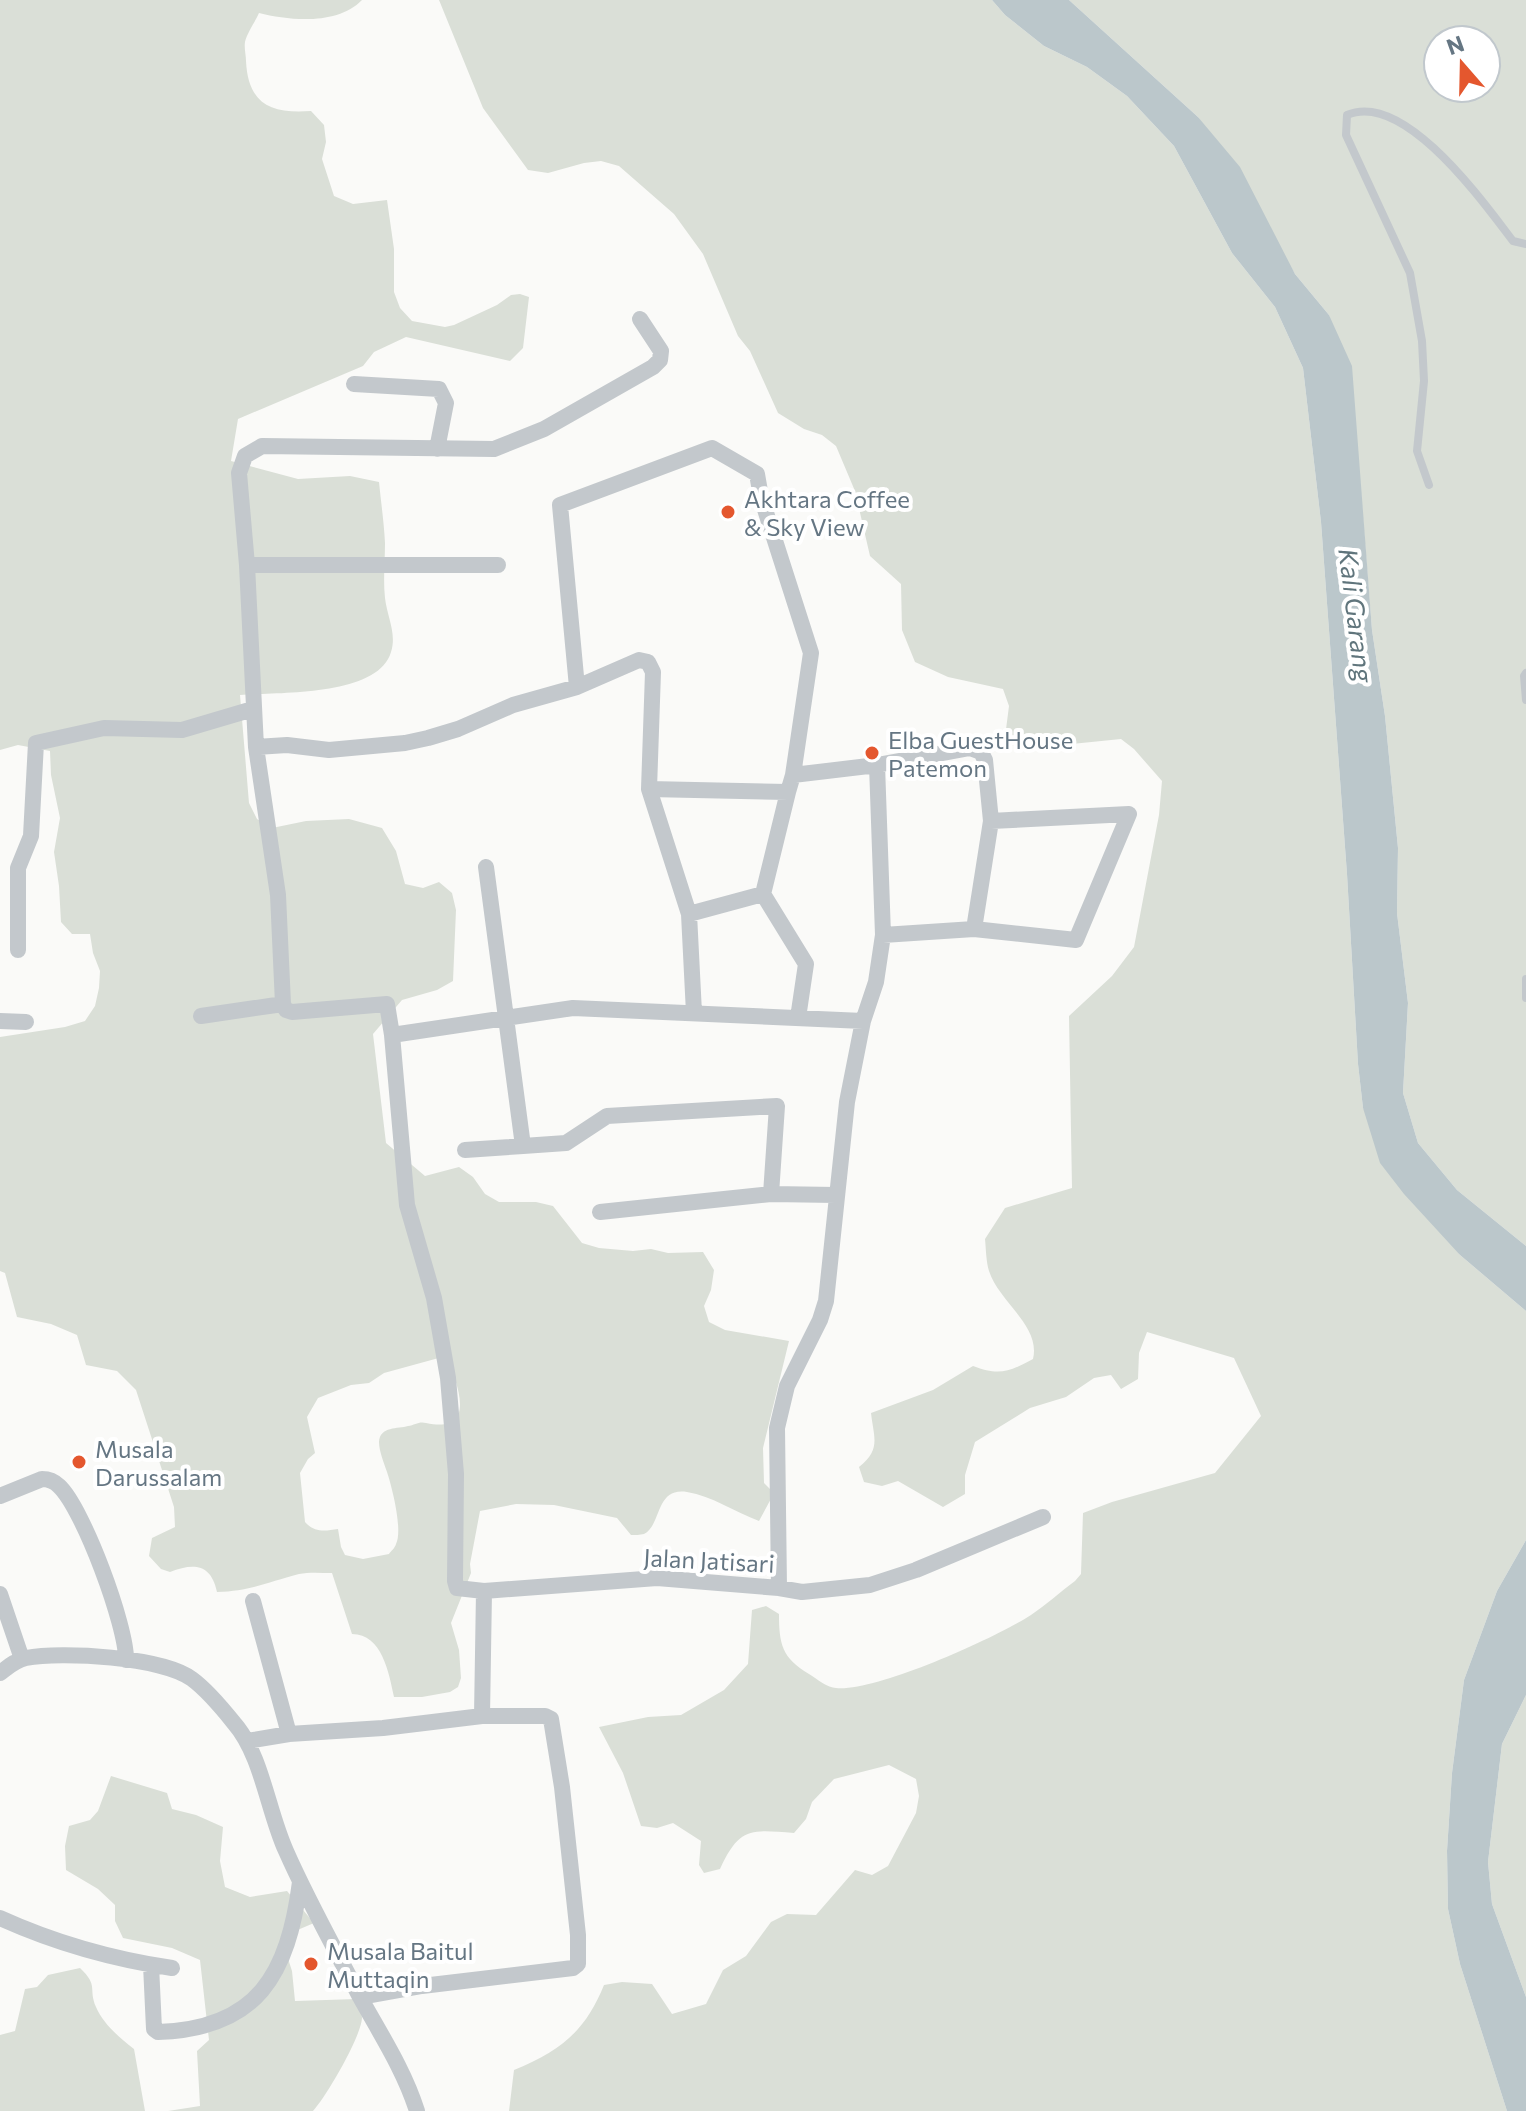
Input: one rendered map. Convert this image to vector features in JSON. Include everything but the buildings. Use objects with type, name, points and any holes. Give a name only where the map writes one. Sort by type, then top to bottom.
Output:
[{"type":"street","points":[[482,1716],[484,1591],[461,1590],[455,1581],[456,1474],[448,1378],[434,1298],[407,1205],[387,1004],[292,1012],[286,1010],[283,1004],[278,895],[256,747],[239,473],[245,456],[262,446],[494,449],[544,429],[653,367],[660,360],[661,351],[640,319]]},
{"type":"street","points":[[354,384],[439,389],[446,403],[437,449]]},
{"type":"street","points":[[577,687],[560,505],[712,448],[757,474],[761,497],[811,653],[793,775],[763,894],[806,964],[798,1018]]},
{"type":"street","points":[[247,565],[498,565]]},
{"type":"street","points":[[256,747],[287,745],[329,750],[405,743],[458,729],[513,705],[577,687],[639,660],[648,662],[653,672],[649,789],[689,914],[694,1013]]},
{"type":"street","points":[[18,950],[18,868],[31,836],[36,743],[104,728],[182,730],[253,709]]},
{"type":"street","points":[[793,775],[877,765],[970,748],[981,752],[985,760],[991,821],[974,929]]},
{"type":"street","points":[[779,1588],[777,1428],[787,1386],[820,1320],[826,1301],[847,1102],[863,1021],[876,982],[883,935],[877,765]]},
{"type":"street","points":[[649,789],[788,792]]},
{"type":"street","points":[[883,935],[974,929],[1076,940],[1129,814],[991,821]]},
{"type":"street","points":[[486,867],[523,1146]]},
{"type":"street","points":[[689,914],[763,894]]},
{"type":"street","points":[[201,1016],[283,1004]]},
{"type":"street","points":[[392,1035],[573,1008],[863,1021]]},
{"type":"street","points":[[0,1021],[26,1022]]},
{"type":"street","points":[[465,1150],[566,1143],[607,1116],[777,1106],[771,1194]]},
{"type":"street","points":[[600,1212],[771,1194],[836,1195]]},
{"type":"street","points":[[0,1496],[42,1479],[60,1486],[75,1507],[123,1628],[126,1660]]},
{"type":"street","name":"Jalan Jatisari","points":[[484,1591],[657,1578],[802,1592],[870,1585],[916,1570],[1043,1517]]},
{"type":"street","points":[[0,1594],[22,1659]]},
{"type":"street","points":[[253,1601],[289,1734]]},
{"type":"street","points":[[0,1673],[22,1659],[53,1655],[126,1660],[176,1670],[192,1679],[235,1724],[247,1741],[285,1850],[400,2067],[417,2111]]},
{"type":"street","points":[[247,1741],[289,1734],[383,1728],[482,1716],[545,1716],[551,1719],[562,1787],[578,1935],[578,1964],[573,1968],[422,1986],[361,1997]]},
{"type":"street","points":[[151,1965],[154,2029],[158,2032],[197,2029],[218,2023],[242,2009],[264,1989],[279,1964],[296,1916],[301,1882]]},
{"type":"street","points":[[0,1918],[64,1945],[172,1968]]},
{"type":"lane","points":[[1429,485],[1417,451],[1424,381],[1422,341],[1410,273],[1346,135],[1347,115],[1369,110],[1418,133],[1459,174],[1513,241],[1526,244]]},
{"type":"lane","points":[[1526,673],[1526,700]]},
{"type":"lane","points":[[1526,979],[1526,998]]},
{"type":"shaded area","points":[[0,0],[362,0],[340,14],[314,19],[259,13],[245,44],[251,87],[257,97],[273,108],[311,111],[324,125],[326,142],[322,159],[334,196],[353,204],[387,200],[394,249],[394,292],[400,308],[412,321],[445,327],[454,325],[511,295],[520,294],[529,297],[523,348],[510,361],[406,337],[374,352],[363,366],[238,419],[231,461],[298,479],[350,476],[379,482],[385,543],[385,598],[393,638],[391,652],[382,667],[347,685],[301,692],[240,695],[249,803],[257,819],[272,828],[306,821],[349,819],[382,828],[396,851],[405,884],[423,888],[439,882],[452,893],[456,910],[453,981],[437,990],[402,1000],[373,1034],[386,1143],[425,1176],[459,1167],[473,1177],[485,1194],[499,1202],[536,1202],[553,1206],[582,1243],[633,1251],[703,1252],[714,1270],[711,1290],[704,1306],[709,1322],[725,1330],[789,1341],[763,1448],[764,1483],[774,1493],[759,1521],[687,1492],[669,1495],[650,1529],[639,1535],[631,1535],[617,1518],[554,1505],[516,1504],[480,1511],[471,1573],[451,1623],[459,1650],[461,1678],[458,1687],[450,1692],[422,1697],[394,1697],[377,1648],[371,1640],[352,1634],[332,1573],[299,1574],[250,1588],[217,1592],[210,1575],[200,1568],[186,1567],[170,1572],[161,1569],[149,1556],[152,1538],[175,1527],[174,1507],[136,1390],[117,1371],[86,1365],[77,1335],[51,1324],[17,1317],[5,1273],[0,1271],[0,1037],[85,1021],[95,1006],[100,971],[90,934],[72,934],[61,922],[54,852],[60,818],[51,775],[50,751],[18,745],[0,750]],"holes":[[[446,1356],[460,1404],[453,1421],[390,1429],[380,1437],[380,1449],[398,1519],[395,1547],[389,1554],[363,1559],[345,1555],[338,1529],[316,1530],[305,1522],[300,1473],[315,1453],[307,1417],[318,1398],[351,1385],[369,1383],[384,1373]]]},
{"type":"shaded area","points":[[439,0],[992,0],[1005,15],[1044,46],[1087,67],[1127,96],[1174,146],[1232,253],[1275,307],[1303,368],[1321,522],[1363,1108],[1460,1255],[1526,1311],[1526,1540],[1497,1591],[1464,1680],[1452,1773],[1447,1851],[1448,1909],[1460,1964],[1507,2111],[509,2111],[514,2070],[545,2055],[569,2038],[588,2015],[604,1985],[622,1982],[652,1984],[672,2014],[706,2004],[723,1970],[746,1956],[771,1922],[787,1914],[816,1915],[855,1870],[872,1875],[888,1866],[916,1813],[919,1796],[916,1779],[889,1765],[834,1779],[812,1802],[806,1819],[794,1833],[767,1831],[748,1834],[734,1845],[720,1869],[704,1873],[699,1865],[701,1841],[673,1823],[657,1828],[641,1826],[623,1773],[599,1727],[648,1717],[681,1715],[724,1690],[748,1664],[752,1610],[766,1606],[779,1614],[781,1642],[788,1656],[800,1668],[833,1688],[854,1687],[906,1673],[991,1637],[1037,1611],[1081,1574],[1083,1513],[1215,1473],[1261,1416],[1234,1358],[1147,1332],[1139,1353],[1138,1379],[1121,1389],[1111,1375],[1094,1378],[1066,1397],[1030,1408],[975,1442],[965,1475],[965,1494],[943,1507],[898,1481],[882,1486],[864,1482],[859,1467],[873,1449],[871,1413],[933,1390],[973,1366],[1004,1371],[1033,1359],[1031,1336],[989,1271],[985,1239],[1005,1208],[1072,1188],[1069,1016],[1112,976],[1134,947],[1159,815],[1162,781],[1121,739],[1052,746],[1004,745],[1009,706],[1003,689],[948,677],[915,662],[902,630],[901,584],[870,556],[855,491],[836,446],[822,435],[804,429],[778,413],[750,351],[738,336],[703,254],[674,214],[619,166],[601,161],[548,173],[528,170],[483,108]]},
{"type":"shaded area","points":[[1069,0],[1526,0],[1526,1246],[1457,1190],[1418,1143],[1403,1093],[1408,1003],[1397,913],[1398,848],[1385,716],[1372,630],[1360,481],[1329,315],[1295,274],[1198,117]]},
{"type":"shaded area","points":[[1526,1695],[1526,1997],[1492,1904],[1488,1862],[1502,1744]]},
{"type":"shaded area","points":[[111,1776],[167,1793],[172,1809],[223,1827],[220,1861],[225,1887],[250,1897],[287,1891],[314,1923],[281,1937],[292,1971],[295,2001],[357,1999],[362,2018],[356,2039],[342,2066],[313,2111],[168,2111],[200,2106],[197,2051],[209,2040],[200,1960],[172,1948],[123,1938],[115,1921],[115,1905],[98,1889],[66,1870],[65,1846],[69,1826],[90,1820],[98,1811]]},
{"type":"shaded area","points":[[80,1968],[91,1983],[96,2007],[103,2019],[134,2049],[145,2111],[0,2111],[0,2035],[15,2031],[25,1989],[37,1987],[48,1975]]},
{"type":"water","name":"Kali Garang","points":[[992,0],[1069,0],[1198,117],[1240,167],[1295,274],[1329,315],[1352,366],[1372,630],[1385,716],[1398,848],[1397,913],[1408,1003],[1403,1093],[1418,1143],[1457,1190],[1526,1246],[1526,1311],[1460,1255],[1404,1194],[1380,1163],[1363,1108],[1321,522],[1303,368],[1275,307],[1232,253],[1174,146],[1127,96],[1087,67],[1044,46],[1005,15]]},
{"type":"water","points":[[1526,1540],[1526,1695],[1502,1744],[1488,1862],[1492,1904],[1526,1997],[1526,2111],[1507,2111],[1460,1964],[1448,1909],[1447,1851],[1452,1773],[1464,1680],[1497,1591]]},
{"type":"place","name":"Akhtara Coffee & Sky View","points":[[728,512]]},
{"type":"place","name":"Elba GuestHouse Patemon","points":[[872,753]]},
{"type":"place","name":"Musala Darussalam","points":[[79,1462]]},
{"type":"place","name":"Musala Baitul Muttaqin","points":[[311,1964]]}]
